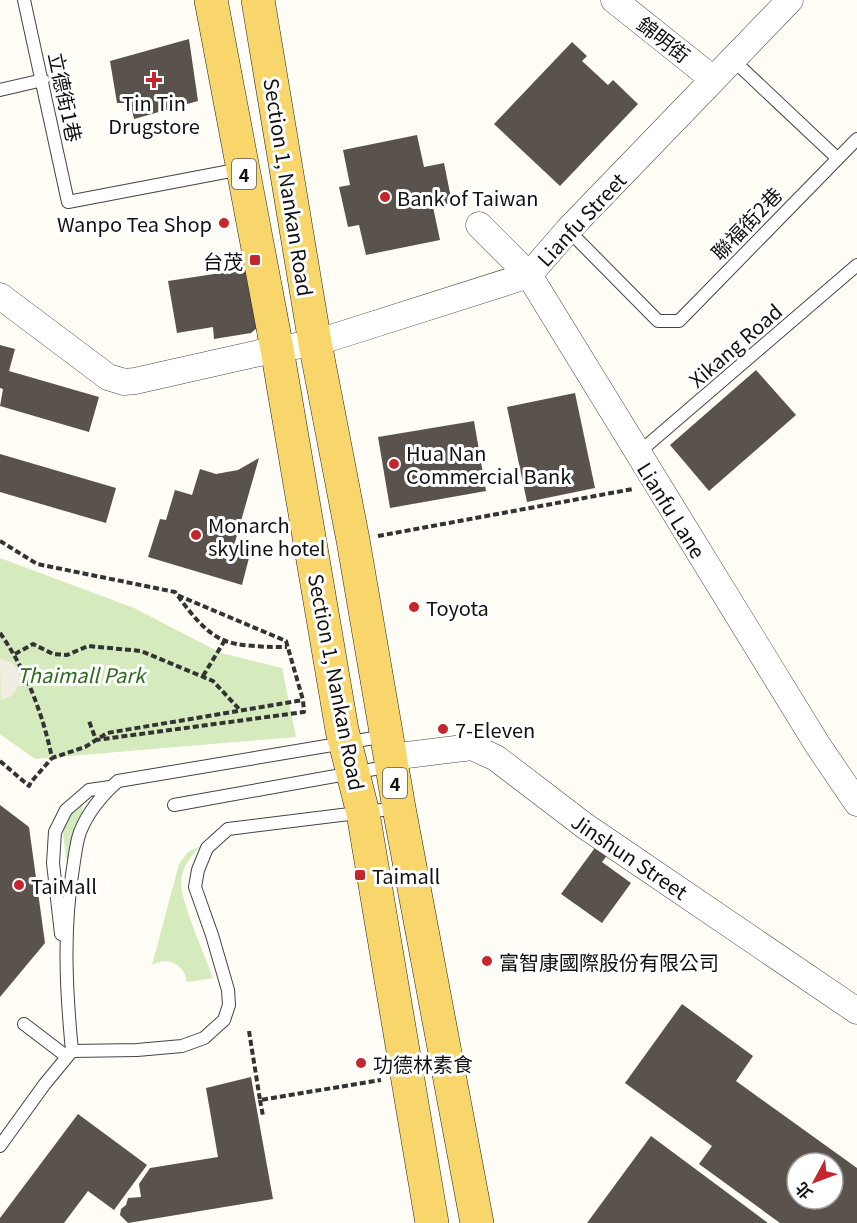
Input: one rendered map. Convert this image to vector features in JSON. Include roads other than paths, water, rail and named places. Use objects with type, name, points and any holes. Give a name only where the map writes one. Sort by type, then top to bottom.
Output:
[{"type":"main road","name":"Section 1, Nankan Road","points":[[211,0],[277,349],[345,742],[363,813],[432,1223]]},
{"type":"main road","name":"Section 1, Nankan Road","points":[[258,0],[315,343],[477,1223]]},
{"type":"street","name":"錦明街","points":[[614,0],[714,78]]},
{"type":"street","name":"Lianfu Street","points":[[0,296],[108,377],[124,382],[315,343],[529,275],[568,231],[790,0]]},
{"type":"street","name":"Lianfu Lane","points":[[479,225],[529,275],[811,734],[857,803]]},
{"type":"street","name":"Jinshun Street","points":[[390,752],[472,747],[496,758],[585,826],[857,1011]]},
{"type":"lane","name":"立德街1巷","points":[[24,0],[68,202],[243,169]]},
{"type":"lane","points":[[732,59],[837,158]]},
{"type":"lane","points":[[0,90],[43,80]]},
{"type":"lane","points":[[568,231],[658,321],[679,321],[857,139]]},
{"type":"lane","name":"Xikang Road","points":[[638,454],[857,265]]},
{"type":"lane","points":[[0,1146],[69,1053],[66,971],[69,891],[79,833],[90,810],[110,788],[118,781],[345,742],[390,752]]},
{"type":"lane","points":[[174,805],[390,752]]},
{"type":"lane","points":[[66,971],[55,890],[53,863],[55,832],[66,810],[89,790],[110,788]]},
{"type":"lane","points":[[24,1024],[69,1053],[182,1046],[204,1038],[224,1020],[229,1005],[228,990],[222,968],[195,887],[198,870],[207,848],[228,830],[399,808]]},
{"type":"place","name":"Tin Tin Drugstore","points":[[154,80]]},
{"type":"place","name":"Bank of Taiwan","points":[[385,197]]},
{"type":"place","name":"Wanpo Tea Shop","points":[[224,223]]},
{"type":"place","name":"台茂","points":[[255,260]]},
{"type":"place","name":"Hua Nan Commercial Bank","points":[[394,464]]},
{"type":"place","name":"Monarch skyline hotel","points":[[196,535]]},
{"type":"place","name":"Toyota","points":[[414,607]]},
{"type":"place","name":"7-Eleven","points":[[443,729]]},
{"type":"place","name":"Taimall","points":[[360,875]]},
{"type":"place","name":"TaiMall","points":[[19,885]]},
{"type":"place","name":"富智康國際股份有限公司","points":[[487,961]]},
{"type":"place","name":"功德林素食","points":[[361,1063]]},
{"type":"park label","name":"Thaimall Park","points":[[81,674]]}]
